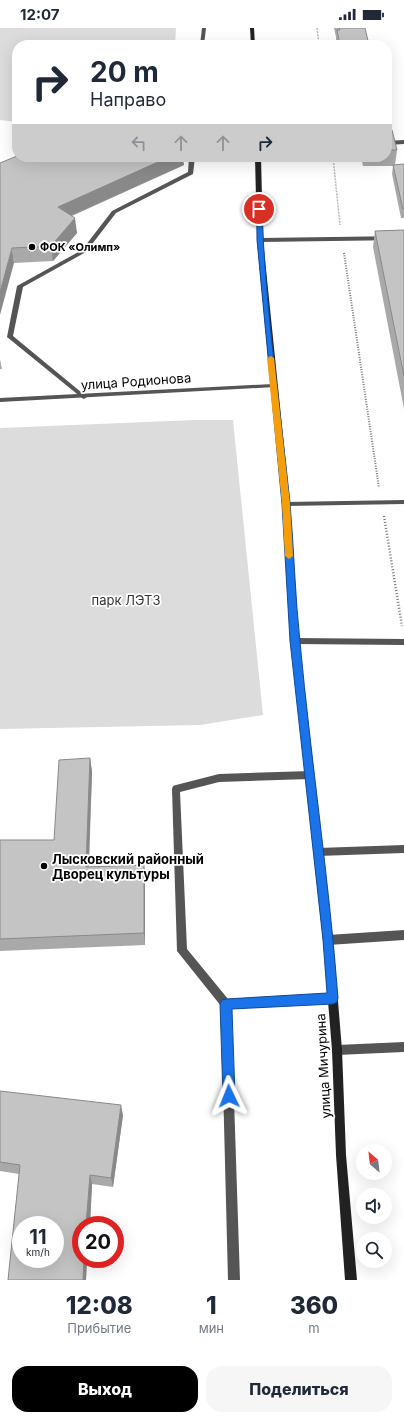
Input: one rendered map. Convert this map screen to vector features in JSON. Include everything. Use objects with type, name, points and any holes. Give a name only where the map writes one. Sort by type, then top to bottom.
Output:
[{"type":"main road","points":[[252,28],[253,40]]},
{"type":"main road","name":"улица Мичурина","points":[[258,162],[260,240],[273,386],[286,504],[295,641],[333,998],[337,1050],[341,1155],[351,1280]]},
{"type":"street","points":[[203,40],[204,28]]},
{"type":"street","points":[[392,143],[404,142]]},
{"type":"street","points":[[84,397],[10,337],[20,286],[84,251],[114,212],[191,173],[192,162]]},
{"type":"street","points":[[260,240],[404,238]]},
{"type":"street","name":"улица Родионова","points":[[0,400],[84,397],[194,389],[273,386]]},
{"type":"street","points":[[286,504],[404,502]]},
{"type":"street","points":[[295,641],[404,642]]},
{"type":"street","points":[[234,1280],[226,1004],[182,951],[176,789],[219,778],[310,775]]},
{"type":"street","points":[[318,852],[404,849]]},
{"type":"street","points":[[328,940],[404,935]]},
{"type":"street","points":[[226,1004],[333,998]]},
{"type":"street","points":[[337,1050],[404,1047]]},
{"type":"path","points":[[317,28],[318,40]]},
{"type":"path","points":[[334,162],[342,239],[403,632]]},
{"type":"green space","points":[[0,28],[176,28],[175,40],[12,40],[12,121],[0,120]]},
{"type":"green space","name":"парк ЛЭТЗ","points":[[195,420],[233,420],[263,715],[200,725],[0,729],[0,428]]},
{"type":"building","points":[[339,28],[365,28],[368,40],[339,40],[337,30],[340,30]]},
{"type":"building","points":[[392,130],[397,150],[392,150]]},
{"type":"building","name":"ФОК «Олимп»","points":[[12,158],[12,162],[158,162],[58,207],[75,218],[51,246],[12,248],[0,292],[0,163]]},
{"type":"building","points":[[404,164],[404,209],[403,209],[393,165]]},
{"type":"building","points":[[404,230],[404,376],[375,231]]},
{"type":"building","name":"Лысковский районный Дворец культуры","points":[[90,758],[86,867],[144,865],[144,933],[0,939],[0,840],[54,840],[59,760]]},
{"type":"building","points":[[0,1091],[121,1105],[111,1178],[90,1175],[87,1216],[72,1216],[72,1268],[84,1268],[83,1280],[8,1280],[12,1242],[12,1268],[64,1268],[64,1216],[15,1216],[20,1165],[0,1162]]},
{"type":"slow traffic","points":[[271,358],[286,504],[289,556]]},
{"type":"place","name":"ФОК «Олимп»","points":[[32,247]]},
{"type":"place","name":"Лысковский районный Дворец культуры","points":[[44,866]]},
{"type":"route","points":[[229,1096],[226,1004],[333,998],[295,641],[286,504],[273,386],[260,240],[259,209]]}]
